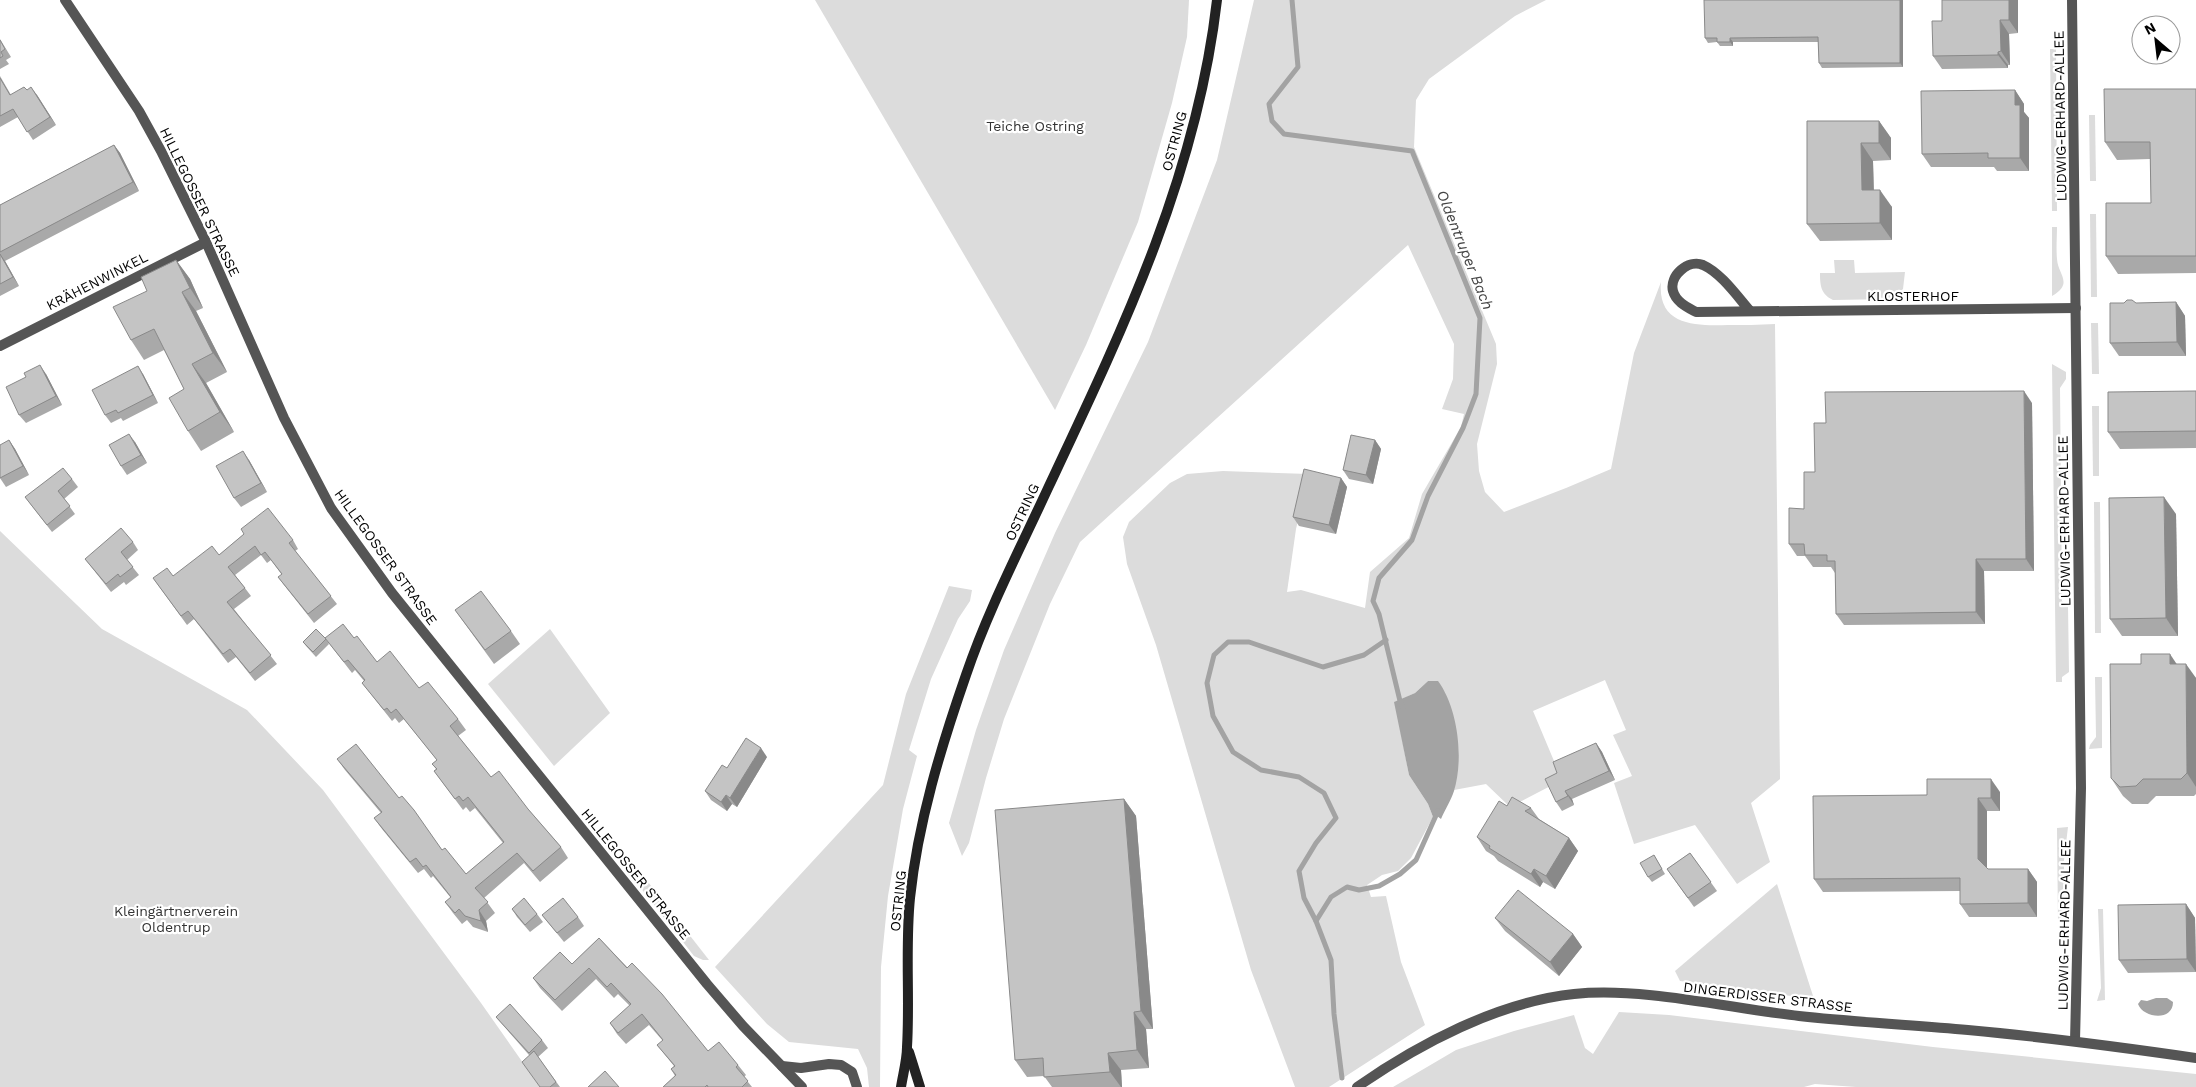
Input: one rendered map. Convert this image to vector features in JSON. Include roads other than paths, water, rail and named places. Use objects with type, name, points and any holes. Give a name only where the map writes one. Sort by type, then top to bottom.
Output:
[{"type":"main road","name":"OSTRING","points":[[901,1087],[908,1049],[910,897],[930,795],[947,733],[967,672],[990,613],[1130,312],[1154,253],[1191,131],[1205,70],[1217,0]]},
{"type":"main road","name":"OSTRING","points":[[908,1049],[920,1087]]},
{"type":"street","name":"HILLEGOSSER STRASSE","points":[[65,0],[139,111],[206,242],[297,444],[317,483],[345,529],[392,593],[486,712],[707,984],[743,1026],[802,1087]]},
{"type":"street","name":"LUDWIG-ERHARD-ALLEE","points":[[2072,0],[2081,788],[2074,1041]]},
{"type":"street","name":"KRÄHENWINKEL","points":[[0,346],[206,242]]},
{"type":"street","name":"KLOSTERHOF","points":[[1750,311],[1716,274],[1703,265],[1691,264],[1680,270],[1674,279],[1673,290],[1677,298],[1685,306],[1696,312],[2076,308]]},
{"type":"street","name":"DINGERDISSER STRASSE","points":[[1356,1087],[1407,1054],[1464,1026],[1520,1006],[1574,994],[1644,995],[1800,1016],[1970,1030],[2074,1041],[2196,1058]]},
{"type":"street","points":[[782,1066],[801,1068],[829,1064],[841,1065],[852,1072],[857,1087]]},
{"type":"waterway","name":"Oldentruper Bach","points":[[1292,0],[1298,67],[1269,104],[1272,121],[1284,134],[1412,151],[1480,318],[1476,394],[1463,428],[1428,496],[1412,540],[1379,578],[1373,601],[1379,614],[1403,707]]},
{"type":"waterway","name":"Oldentruper Bach","points":[[1316,921],[1304,898],[1299,871],[1316,843],[1336,818],[1324,793],[1299,777],[1261,770],[1233,752],[1213,716],[1207,683],[1214,655],[1228,642],[1249,642],[1323,667],[1364,655],[1386,640]]},
{"type":"waterway","name":"Oldentruper Bach","points":[[1342,1078],[1334,1014],[1331,960],[1316,921],[1331,897],[1347,887],[1359,890],[1379,886],[1400,874],[1416,860],[1438,811]]},
{"type":"park label","name":"Teiche Ostring","points":[[1035,126]]},
{"type":"park label","name":"Kleingärtnerverein Oldentrup","points":[[176,920]]}]
